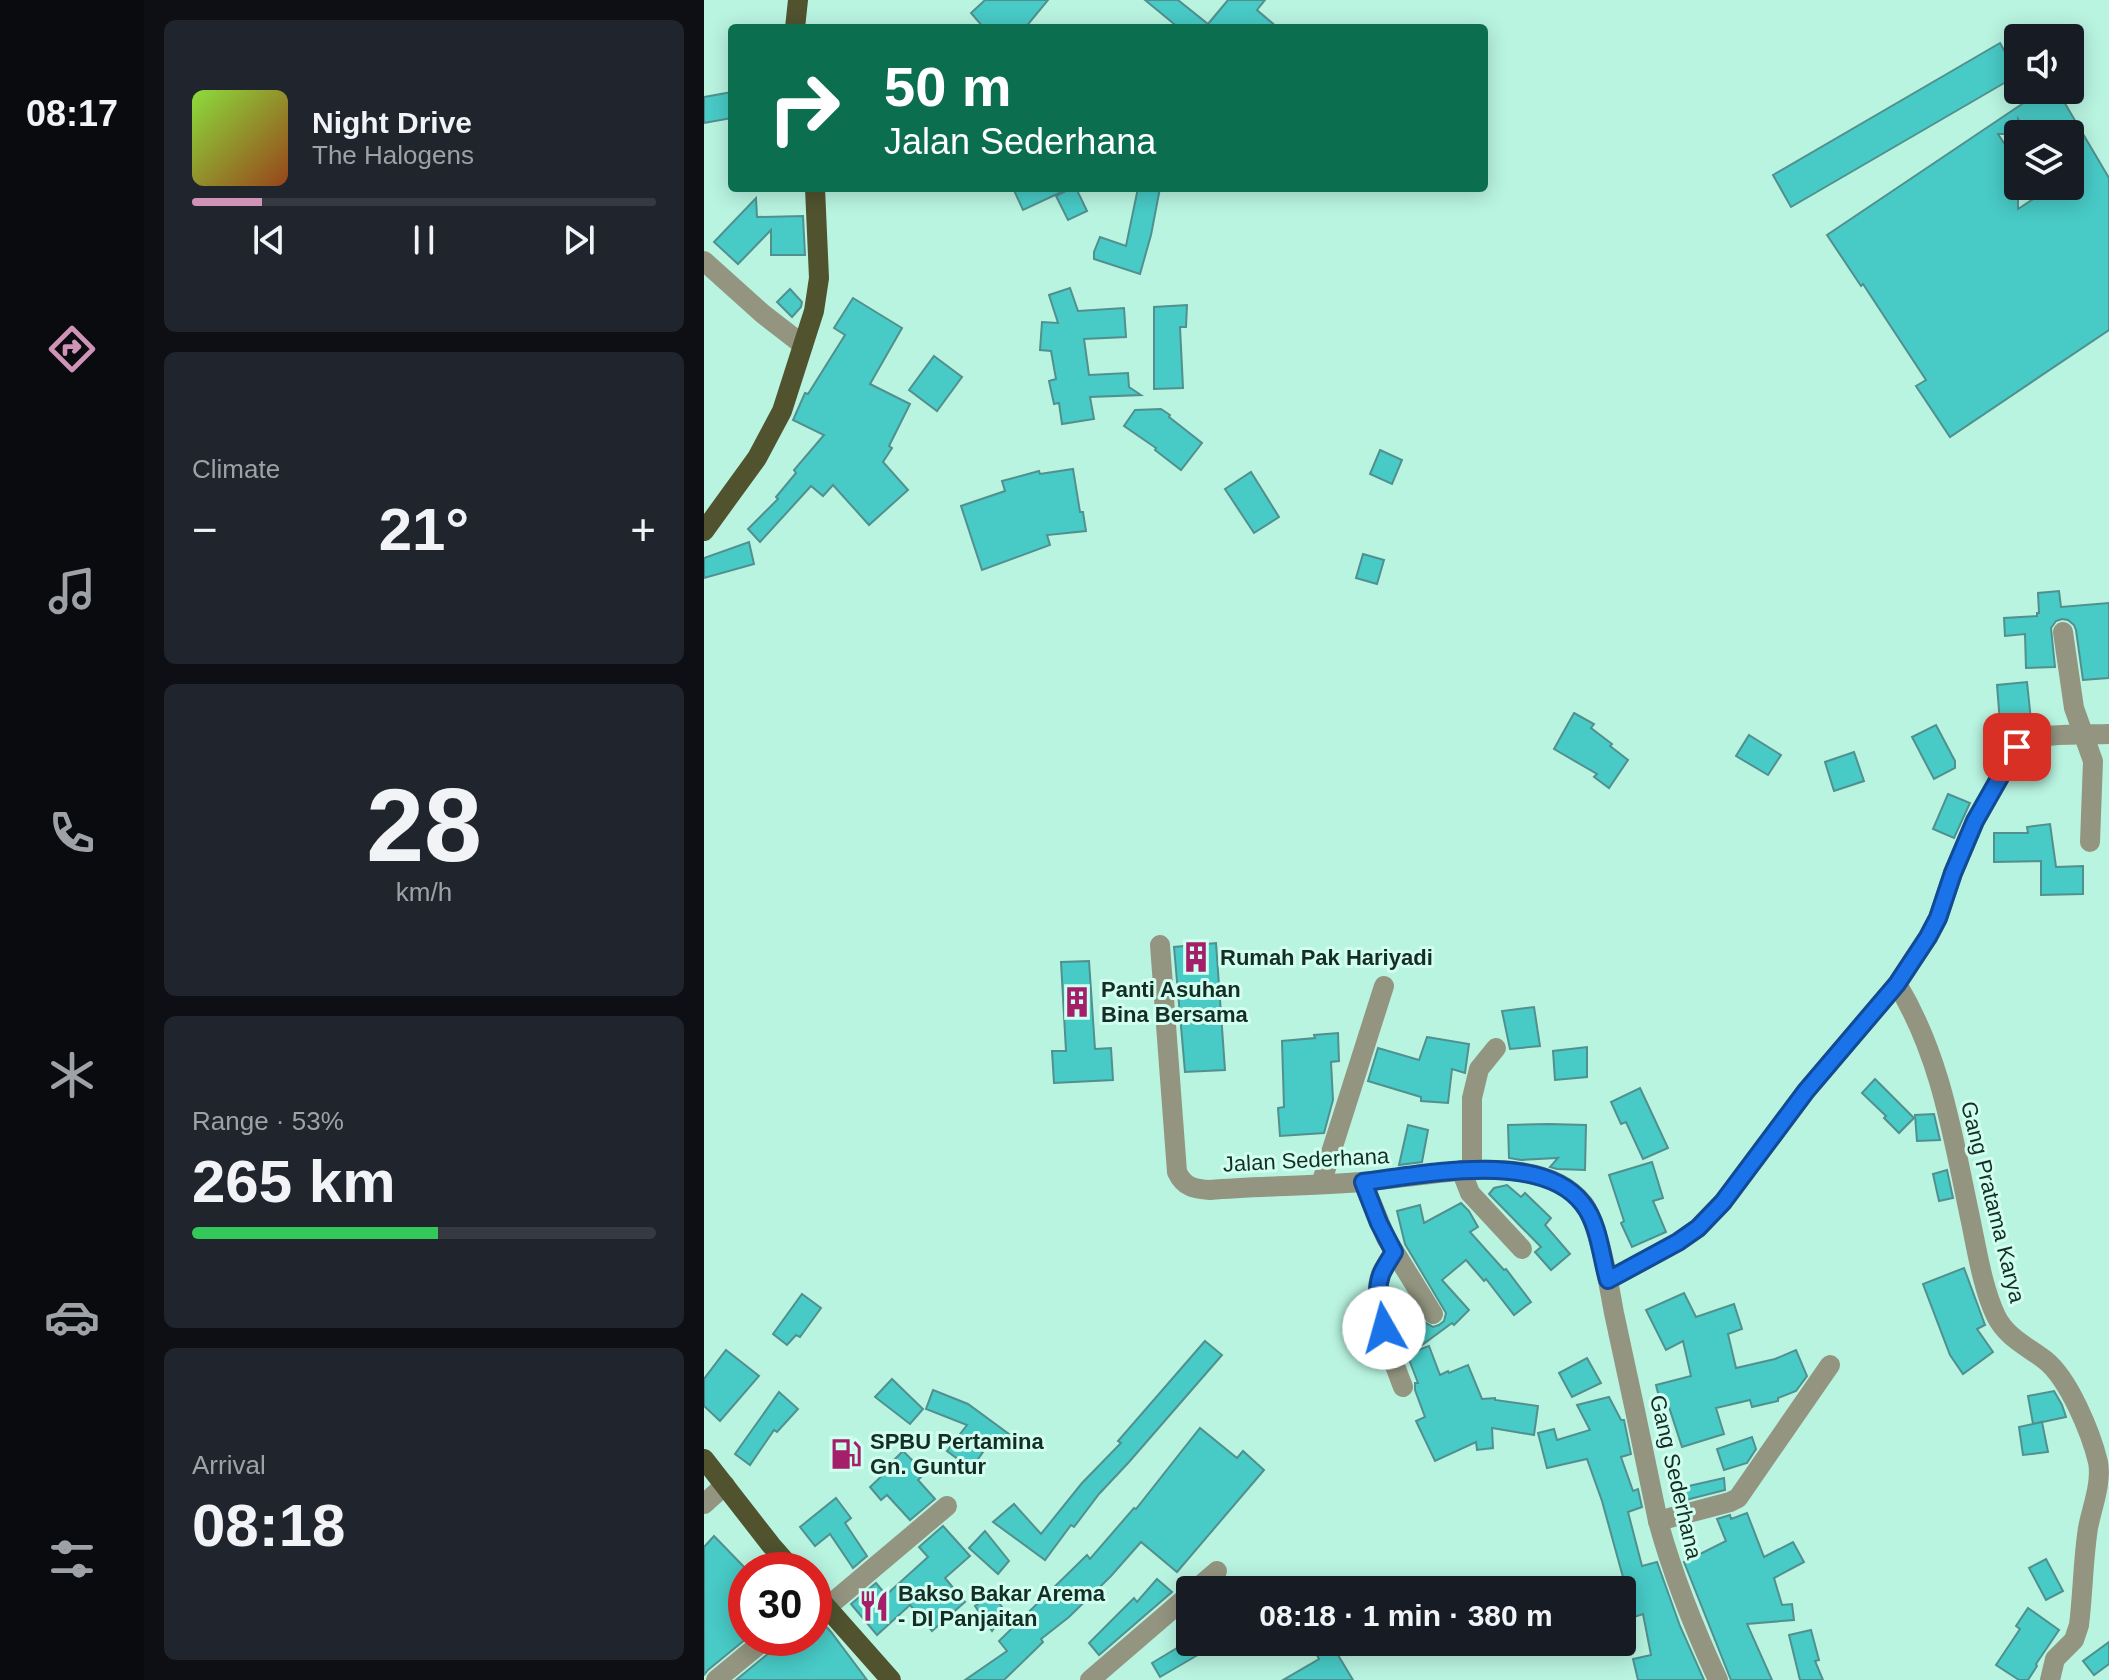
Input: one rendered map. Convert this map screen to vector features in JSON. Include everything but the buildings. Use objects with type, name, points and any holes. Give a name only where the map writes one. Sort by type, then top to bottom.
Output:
[{"type":"main road","points":[[795,24],[798,0]]},
{"type":"main road","points":[[704,531],[757,458],[782,411],[814,311],[819,278],[815,192]]},
{"type":"main road","points":[[704,1459],[779,1552]]},
{"type":"main road","points":[[832,1615],[891,1680]]},
{"type":"street","points":[[704,261],[803,345]]},
{"type":"street","points":[[2063,632],[2074,708],[2093,761],[2090,842]]},
{"type":"street","points":[[1608,1280],[1678,1242],[1715,1211],[1806,1091],[1897,984],[1933,928],[1975,821],[2017,747],[2037,737],[2109,734]]},
{"type":"street","name":"Jalan Sederhana","points":[[1160,945],[1177,1172],[1188,1187],[1363,1182],[1466,1170],[1513,1171],[1549,1179],[1582,1202],[1593,1223],[1608,1280]]},
{"type":"street","name":"Gang Pratama Karya","points":[[1897,984],[1914,1012],[1938,1074],[1975,1241],[1997,1318],[2012,1337],[2057,1371],[2079,1410],[2097,1459],[2098,1482],[2088,1528],[2079,1625],[2074,1640],[2055,1659],[2050,1680]]},
{"type":"street","points":[[1321,1184],[1384,986]]},
{"type":"street","points":[[1496,1048],[1479,1069],[1472,1098],[1466,1170],[1470,1193],[1522,1249]]},
{"type":"street","points":[[1363,1182],[1394,1252],[1433,1314]]},
{"type":"street","points":[[1394,1252],[1381,1275],[1379,1311],[1403,1387]]},
{"type":"street","name":"Gang Sederhana","points":[[1608,1280],[1658,1521],[1684,1599],[1718,1680]]},
{"type":"street","points":[[1658,1521],[1738,1498],[1830,1365]]},
{"type":"street","points":[[704,1504],[725,1485]]},
{"type":"street","points":[[832,1589],[947,1506]]},
{"type":"street","points":[[1211,1576],[1217,1571]]},
{"type":"street","points":[[1090,1680],[1176,1606]]},
{"type":"street","points":[[716,1680],[745,1656]]},
{"type":"place","name":"Rumah Pak Hariyadi","points":[[1196,957]]},
{"type":"place","name":"Panti Asuhan Bina Bersama","points":[[1077,1002]]},
{"type":"place","name":"SPBU Pertamina Gn. Guntur","points":[[846,1454]]},
{"type":"place","name":"Bakso Bakar Arema - DI Panjaitan","points":[[874,1606]]},
{"type":"route","points":[[1384,1328],[1378,1292],[1381,1275],[1394,1252],[1363,1182],[1472,1169],[1513,1171],[1549,1179],[1582,1202],[1588,1212],[1608,1280],[1698,1228],[1723,1202],[1806,1091],[1912,963],[1938,918],[1975,821],[2017,747]]}]
